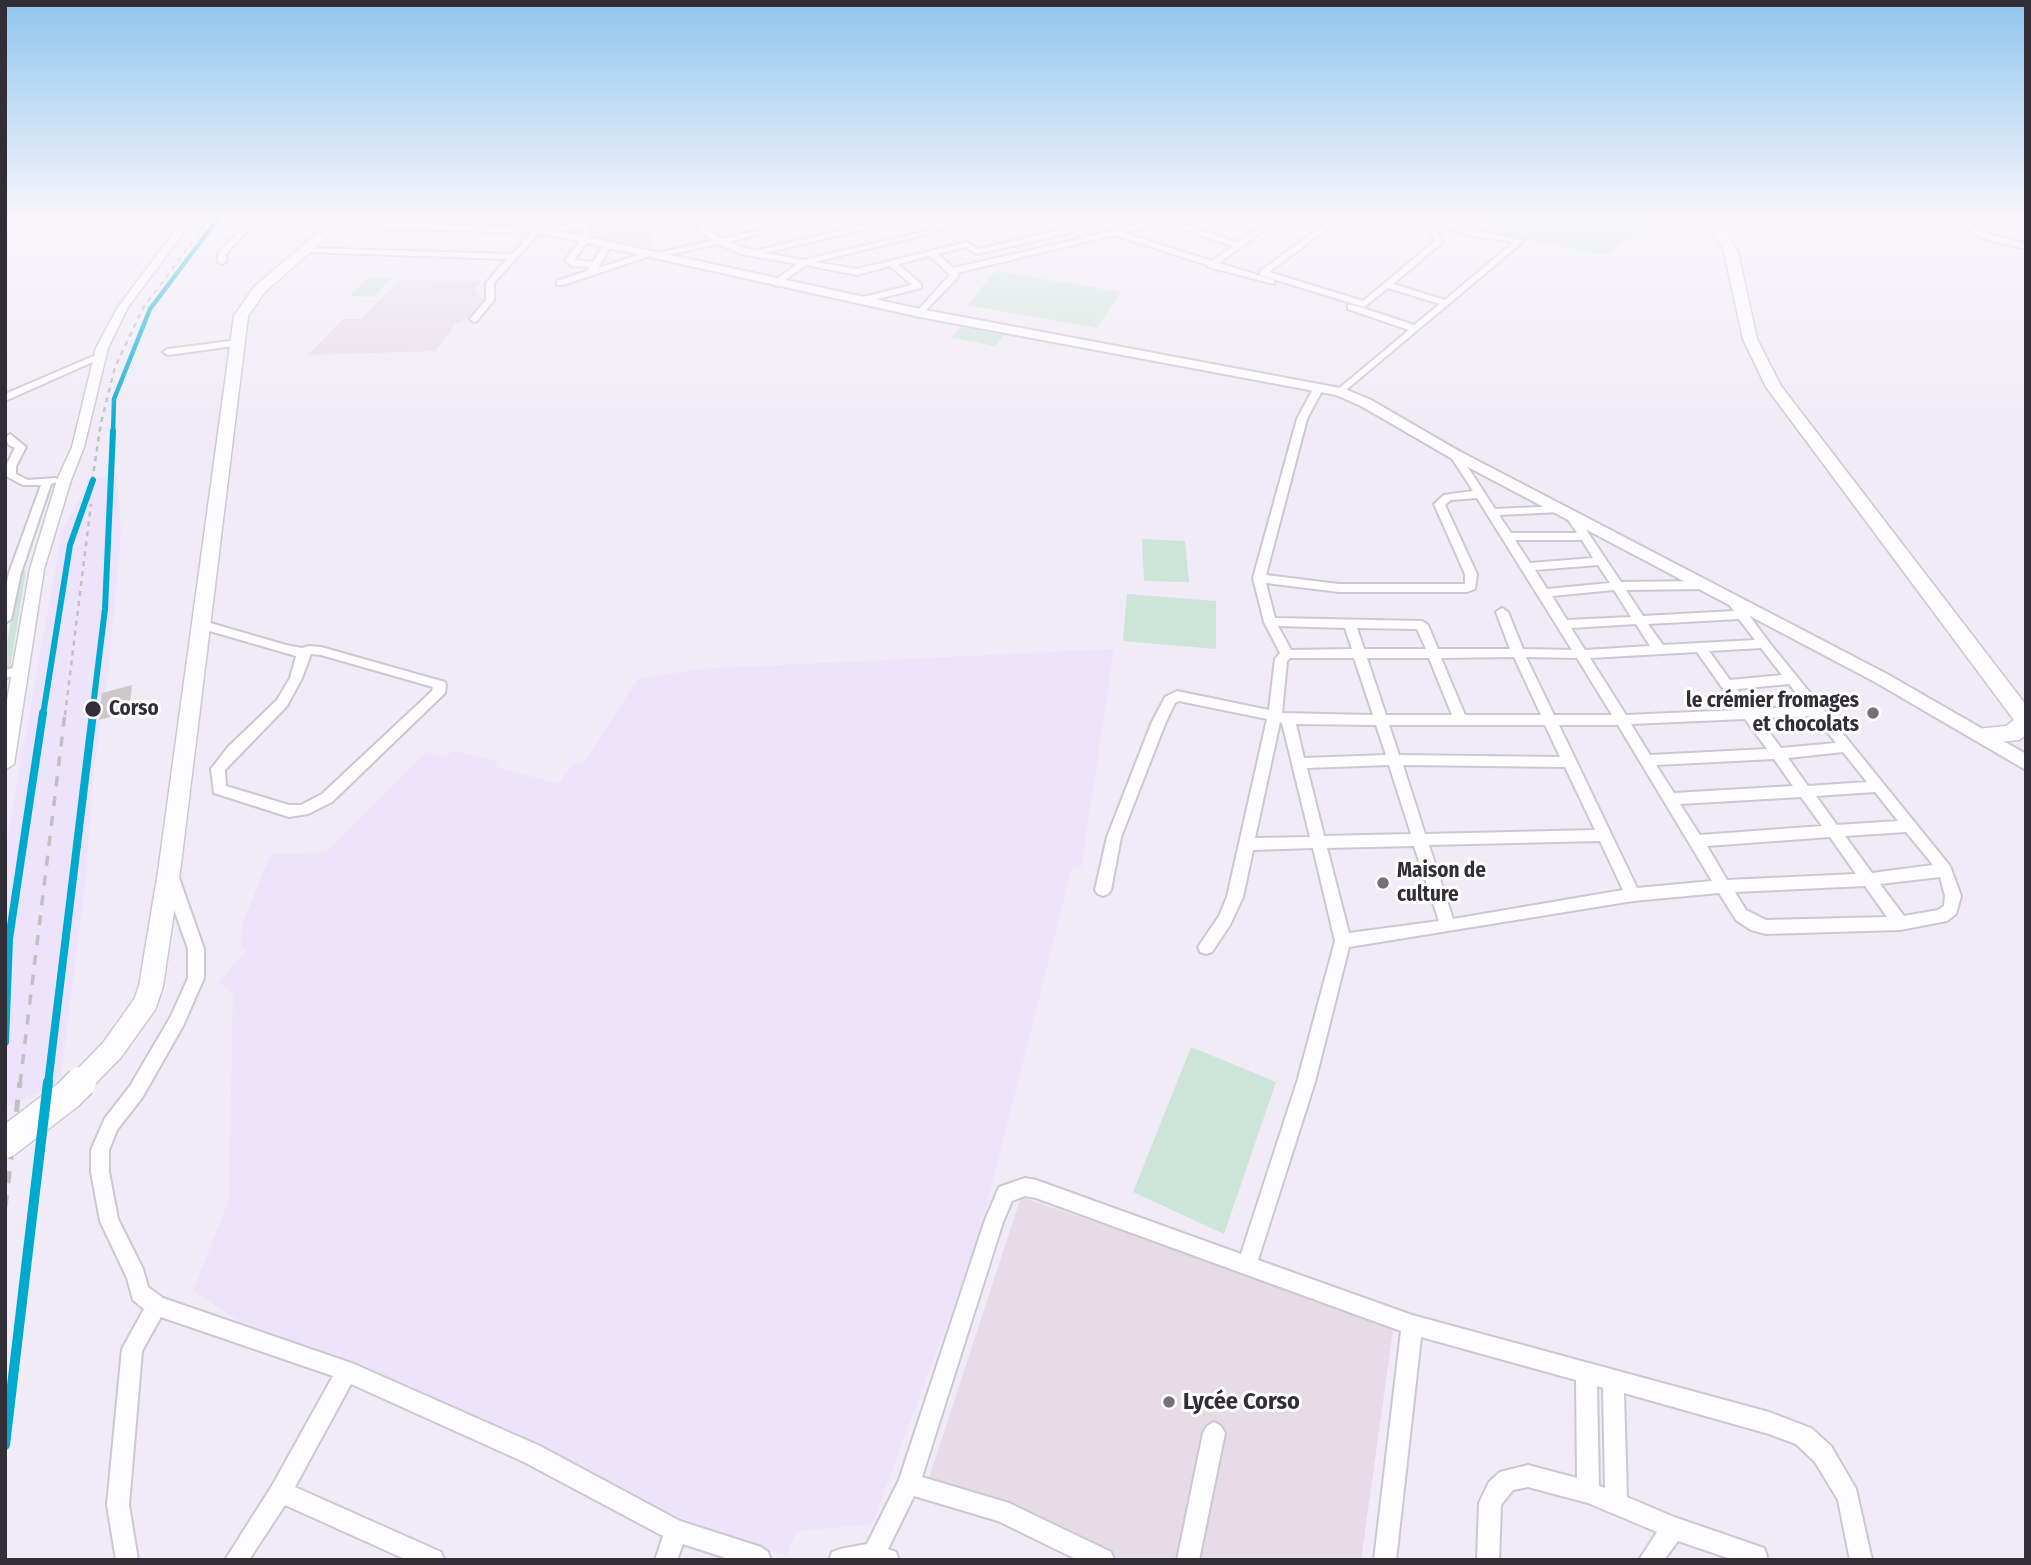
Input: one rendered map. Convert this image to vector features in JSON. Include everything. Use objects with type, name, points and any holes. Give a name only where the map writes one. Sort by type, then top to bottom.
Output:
[{"type":"highway","points":[[1739,289],[1750,338],[1774,387],[2025,713]]},
{"type":"highway","points":[[1750,289],[1761,339],[1787,391],[2025,713]]},
{"type":"highway","points":[[1980,733],[2011,734],[2021,727],[2025,713]]},
{"type":"main road","points":[[5,1143],[68,1095],[105,1058],[145,1004],[151,986],[169,872],[241,316],[260,289]]},
{"type":"main road","points":[[807,289],[920,313],[1340,392],[1366,403],[1454,454],[1730,598],[1980,733],[2026,763]]},
{"type":"main road","points":[[1980,733],[2026,748]]},
{"type":"street","points":[[5,764],[37,569],[64,480],[78,447],[99,357],[110,329],[136,289]]},
{"type":"street","points":[[474,319],[490,300],[490,289]]},
{"type":"street","points":[[862,300],[906,289]]},
{"type":"street","points":[[920,313],[943,289]]},
{"type":"street","points":[[1304,289],[1362,307],[1416,329]]},
{"type":"street","points":[[1362,307],[1382,289]]},
{"type":"street","points":[[1400,289],[1446,303]]},
{"type":"street","points":[[1340,392],[1463,289]]},
{"type":"street","points":[[168,352],[238,343]]},
{"type":"street","points":[[5,398],[99,357]]},
{"type":"street","points":[[1287,654],[1270,622],[1259,578],[1302,419],[1319,387]]},
{"type":"street","points":[[10,437],[13,443],[21,447],[11,466],[11,476],[27,483],[64,480]]},
{"type":"street","points":[[1454,454],[1544,593],[1741,915],[1757,925],[1900,923],[1932,919],[1951,909],[1954,896],[1945,870],[1845,747],[1730,598]]},
{"type":"street","points":[[5,619],[15,573],[47,482]]},
{"type":"street","points":[[1259,578],[1339,588],[1467,588],[1471,586],[1471,574],[1439,504],[1448,497],[1481,494]]},
{"type":"street","points":[[1492,512],[1566,512],[1619,586],[1660,650]]},
{"type":"street","points":[[1507,536],[1584,537]]},
{"type":"street","points":[[1525,566],[1601,561]]},
{"type":"street","points":[[1544,593],[1619,586],[1705,585]]},
{"type":"street","points":[[1502,612],[1518,653],[1633,894]]},
{"type":"street","points":[[1563,624],[1741,615]]},
{"type":"street","points":[[1270,622],[1422,625],[1460,719]]},
{"type":"street","points":[[200,624],[303,653],[309,650],[321,651],[440,685],[438,692],[327,797],[314,806],[289,811],[219,789],[218,769],[282,703],[296,678],[303,653]]},
{"type":"street","points":[[1350,625],[1448,926]]},
{"type":"street","points":[[1206,947],[1231,909],[1245,844],[1281,717],[1279,667],[1281,659],[1287,654],[1581,654],[1764,644]]},
{"type":"street","points":[[1700,649],[1804,790],[1866,880],[1900,923]]},
{"type":"street","points":[[5,674],[20,670]]},
{"type":"street","points":[[1726,685],[1792,679]]},
{"type":"street","points":[[1103,890],[1114,837],[1158,724],[1173,697],[1189,696],[1281,717],[1381,720],[1622,720],[1817,711]]},
{"type":"street","points":[[1247,1266],[1306,1082],[1343,941],[1301,763],[1281,717]]},
{"type":"street","points":[[1646,760],[1776,754],[1845,747]]},
{"type":"street","points":[[1301,763],[1392,760],[1570,762]]},
{"type":"street","points":[[1670,799],[1877,787]]},
{"type":"street","points":[[1696,841],[1909,826]]},
{"type":"street","points":[[1245,844],[1605,835]]},
{"type":"street","points":[[1343,941],[1633,894],[1723,886],[1866,880],[1945,870]]},
{"type":"street","points":[[169,872],[197,949],[196,978],[177,1021],[136,1092],[111,1124],[100,1150],[109,1221],[136,1276],[140,1293],[157,1306],[347,1371],[532,1454],[676,1531],[753,1555],[760,1560]]},
{"type":"street","points":[[840,1560],[881,1557],[909,1484],[993,1220],[1006,1194],[1025,1187],[1412,1325],[1586,1375],[1769,1423],[1803,1436],[1823,1454],[1848,1497],[1861,1560]]},
{"type":"street","points":[[127,1560],[118,1504],[132,1349],[157,1306]]},
{"type":"street","points":[[1385,1560],[1412,1325]]},
{"type":"street","points":[[236,1560],[281,1492],[347,1371]]},
{"type":"street","points":[[1586,1375],[1588,1492]]},
{"type":"street","points":[[1613,1382],[1616,1503]]},
{"type":"street","points":[[1188,1560],[1214,1433]]},
{"type":"street","points":[[1488,1560],[1490,1503],[1497,1490],[1508,1480],[1528,1476],[1588,1492],[1674,1528],[1756,1556]]},
{"type":"street","points":[[909,1484],[1001,1511],[1103,1560]]},
{"type":"street","points":[[281,1492],[433,1560]]},
{"type":"street","points":[[1650,1560],[1674,1528]]},
{"type":"street","points":[[666,1560],[676,1531]]},
{"type":"shaded area","points":[[392,289],[475,289],[484,302],[469,319],[455,324],[436,351],[308,355],[343,319],[360,319]]},
{"type":"shaded area","points":[[117,474],[121,532],[109,666],[94,767],[86,877],[60,1083],[5,1108],[5,851],[62,531],[89,480]]},
{"type":"shaded area","points":[[1114,649],[1081,868],[1072,867],[978,1240],[872,1524],[796,1531],[787,1556],[766,1551],[587,1481],[262,1336],[193,1291],[229,1200],[233,993],[219,982],[247,950],[241,947],[242,924],[271,854],[326,852],[426,752],[444,758],[453,751],[498,761],[495,767],[559,784],[574,762],[583,764],[638,679],[699,669]]},
{"type":"shaded area","name":"Lycée Corso","points":[[1021,1197],[1394,1323],[1361,1560],[1119,1560],[928,1481]]},
{"type":"green space","points":[[357,289],[381,289],[374,297],[350,296]]},
{"type":"green space","points":[[981,289],[1103,289],[1121,292],[1097,328],[967,305]]},
{"type":"green space","points":[[961,327],[1004,335],[995,346],[951,338]]},
{"type":"green space","points":[[1142,539],[1185,541],[1189,582],[1144,581]]},
{"type":"green space","points":[[26,571],[10,669],[5,672],[5,655],[19,572]]},
{"type":"green space","points":[[1127,594],[1216,601],[1216,649],[1123,641]]},
{"type":"green space","points":[[1191,1047],[1276,1082],[1224,1234],[1133,1192]]},
{"type":"building","points":[[132,685],[129,712],[99,720],[102,693]]},
{"type":"railway","points":[[44,715],[70,545],[90,495],[101,423],[115,367],[143,308],[157,289]]},
{"type":"railway","points":[[65,715],[91,504]]},
{"type":"railway","points":[[5,1042],[9,939],[44,713]]},
{"type":"railway","points":[[20,1084],[65,713]]},
{"type":"railway","points":[[5,1207],[20,1082]]},
{"type":"transit line","points":[[5,1445],[105,609],[114,399],[150,309],[165,289]]},
{"type":"transit line","points":[[5,1042],[9,939],[58,614],[70,545],[93,480]]},
{"type":"place","name":"Corso","points":[[93,709]]},
{"type":"place","name":"le crémier fromages et chocolats","points":[[1873,713]]},
{"type":"place","name":"Maison de culture","points":[[1383,883]]},
{"type":"place","name":"Lycée Corso","points":[[1169,1402]]}]
